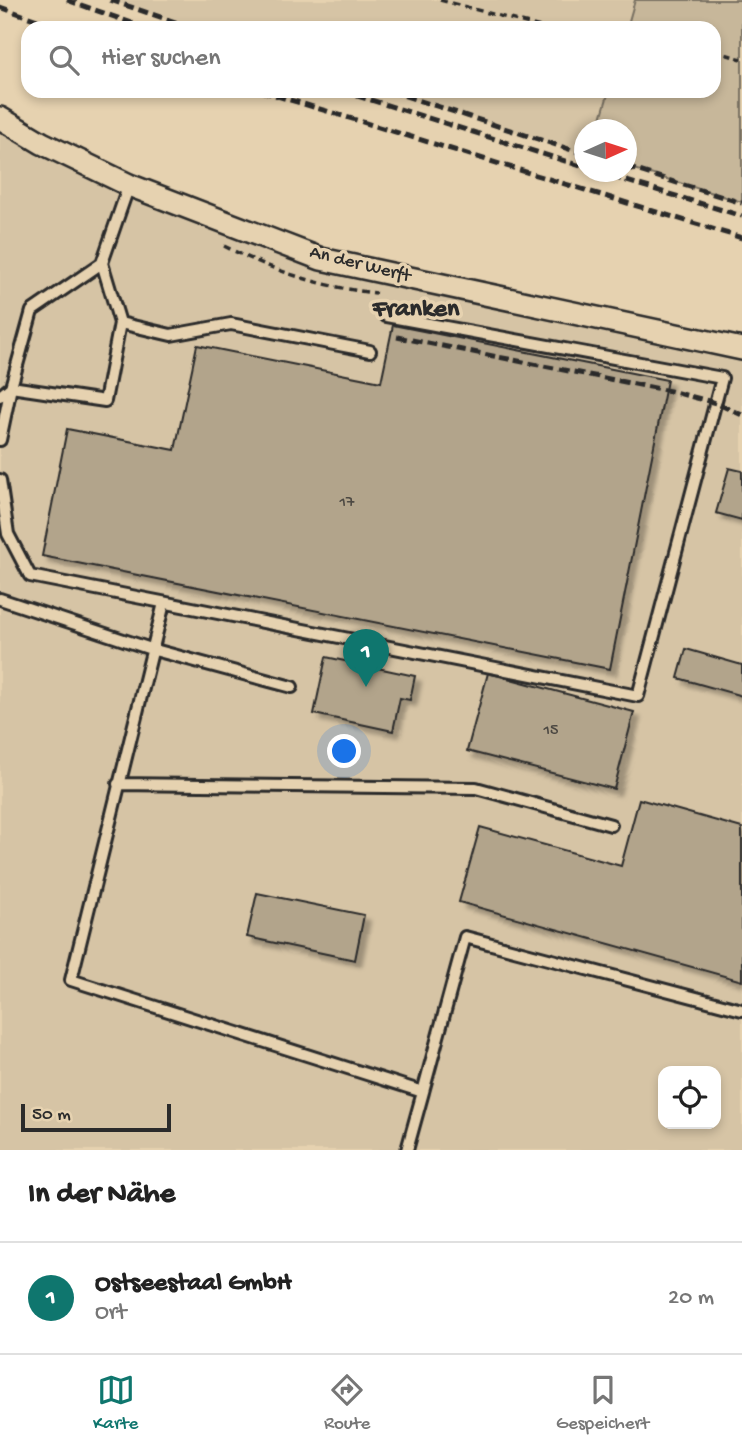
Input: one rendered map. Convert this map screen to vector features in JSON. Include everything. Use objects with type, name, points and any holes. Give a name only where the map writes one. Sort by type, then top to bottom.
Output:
[{"type":"street","name":"An der Werft","points":[[0,118],[42,143],[129,185],[321,259],[742,349]]},
{"type":"lane","points":[[0,396],[11,387],[105,401],[120,323],[102,263],[129,185]]},
{"type":"lane","points":[[0,440],[32,311],[102,263]]},
{"type":"lane","points":[[0,480],[8,534],[30,576],[638,696],[722,378],[386,316]]},
{"type":"lane","points":[[120,323],[171,335],[231,324],[370,351]]},
{"type":"lane","points":[[0,599],[151,649],[292,687]]},
{"type":"lane","points":[[164,603],[71,980],[423,1092]]},
{"type":"lane","points":[[118,784],[476,788],[611,825]]},
{"type":"lane","points":[[407,1150],[465,937],[742,1010]]},
{"type":"path","points":[[440,0],[518,21]]},
{"type":"path","points":[[721,53],[742,59]]},
{"type":"shaded area","points":[[110,0],[635,0],[629,21],[172,21]]},
{"type":"shaded area","points":[[635,0],[742,0],[742,202],[637,170],[637,119],[601,119],[607,98],[721,98],[721,21],[629,21]]},
{"type":"shaded area","points":[[412,98],[607,98],[601,119],[574,119],[574,151]]},
{"type":"shaded area","points":[[0,118],[321,259],[742,349],[742,1150],[0,1150]]},
{"type":"building","points":[[393,325],[667,380],[610,669],[42,556],[67,429],[175,450],[197,345],[381,382]]},
{"type":"building","points":[[729,468],[742,471],[742,520],[716,513]]},
{"type":"building","points":[[686,649],[742,665],[742,696],[678,678]]},
{"type":"building","points":[[326,657],[415,676],[410,700],[400,698],[393,731],[314,714]]},
{"type":"building","points":[[488,673],[634,712],[614,789],[467,751]]},
{"type":"building","points":[[639,799],[742,828],[742,981],[459,902],[480,827],[621,866]]},
{"type":"building","points":[[257,893],[364,915],[355,960],[247,937]]},
{"type":"railway","points":[[67,0],[126,21]]},
{"type":"railway","points":[[110,0],[172,21]]},
{"type":"railway","points":[[0,7],[40,21]]},
{"type":"railway","points":[[284,98],[742,238]]},
{"type":"railway","points":[[364,98],[574,164]]},
{"type":"railway","points":[[412,98],[574,151]]},
{"type":"railway","points":[[637,170],[742,203]]},
{"type":"railway","points":[[630,182],[742,216]]},
{"type":"railway","points":[[397,337],[670,391],[716,403],[742,415]]},
{"type":"place","name":"Ostseestaal GmbH","points":[[366,687]]},
{"type":"district","name":"Franken","points":[[416,310]]}]
